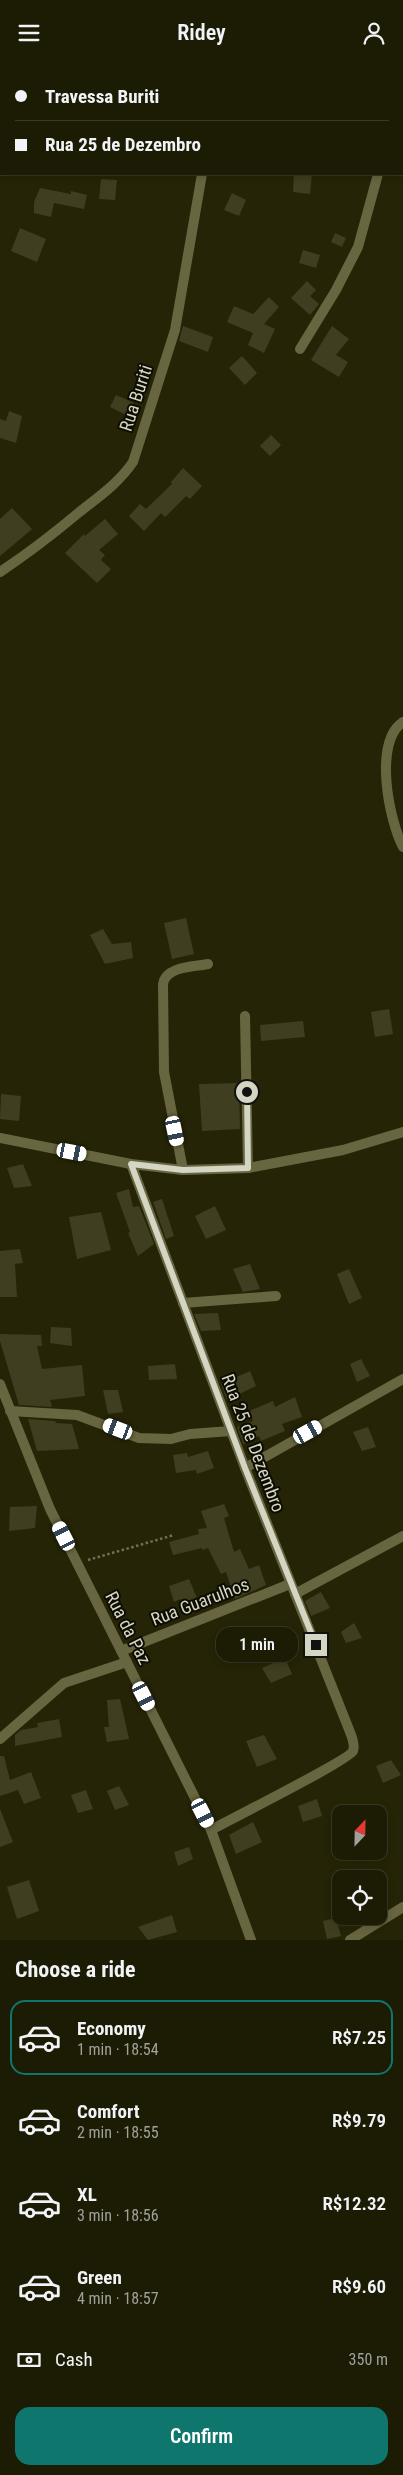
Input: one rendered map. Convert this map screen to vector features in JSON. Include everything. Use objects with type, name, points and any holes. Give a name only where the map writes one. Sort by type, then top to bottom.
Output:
[{"type":"street","name":"Rua Buriti","points":[[0,572],[38,546],[104,495],[122,478],[133,462],[175,330],[202,175]]},
{"type":"street","points":[[300,349],[331,298],[358,247],[378,175]]},
{"type":"street","points":[[403,722],[391,738],[385,785],[403,847]]},
{"type":"street","points":[[183,1170],[164,1072],[163,983],[167,974],[171,971],[208,964]]},
{"type":"street","points":[[246,1016],[248,1168]]},
{"type":"street","points":[[0,1138],[131,1164],[183,1170],[248,1168],[343,1150],[403,1132]]},
{"type":"street","name":"Rua 25 de Dezembro","points":[[131,1164],[245,1468],[350,1732],[354,1748],[349,1754],[211,1829]]},
{"type":"street","points":[[184,1303],[276,1296]]},
{"type":"street","points":[[245,1468],[403,1379]]},
{"type":"street","name":"Rua da Paz","points":[[0,1385],[50,1509],[211,1829],[251,1940]]},
{"type":"street","points":[[10,1411],[77,1415],[139,1438],[171,1439],[190,1434],[231,1431]]},
{"type":"street","name":"Rua Guarulhos","points":[[121,1651],[293,1589],[403,1536]]},
{"type":"street","points":[[0,1739],[64,1683],[127,1662]]},
{"type":"street","points":[[350,1940],[403,1907]]},
{"type":"path","points":[[77,1563],[174,1535]]},
{"type":"building","points":[[294,175],[312,175],[310,194],[293,192]]},
{"type":"building","points":[[101,179],[117,180],[115,200],[99,199]]},
{"type":"building","points":[[40,188],[71,194],[71,191],[87,195],[84,209],[54,203],[51,217],[34,213],[34,202]]},
{"type":"building","points":[[232,193],[246,200],[239,216],[224,210]]},
{"type":"building","points":[[20,228],[46,239],[37,262],[11,251]]},
{"type":"building","points":[[335,233],[346,238],[342,247],[331,242]]},
{"type":"building","points":[[303,250],[320,255],[316,268],[299,263]]},
{"type":"building","points":[[307,281],[316,290],[310,296],[319,304],[310,315],[291,298]]},
{"type":"building","points":[[269,297],[279,307],[264,324],[275,329],[264,353],[248,345],[253,333],[227,322],[234,306],[253,314]]},
{"type":"building","points":[[183,326],[213,337],[208,352],[179,341]]},
{"type":"building","points":[[332,326],[349,339],[336,355],[348,362],[339,377],[311,360]]},
{"type":"building","points":[[242,356],[257,373],[245,385],[229,368]]},
{"type":"building","points":[[116,395],[134,403],[128,416],[110,407]]},
{"type":"building","points":[[9,411],[22,416],[16,443],[0,438],[0,419],[6,421]]},
{"type":"building","points":[[271,435],[281,445],[270,456],[260,446]]},
{"type":"building","points":[[183,468],[202,486],[190,499],[186,496],[165,517],[161,513],[144,531],[129,516],[140,504],[146,509],[172,484],[171,482]]},
{"type":"building","points":[[12,508],[32,529],[0,556],[0,519]]},
{"type":"building","points":[[105,519],[118,534],[99,550],[105,555],[101,560],[111,569],[97,583],[65,553],[84,534],[85,536]]},
{"type":"building","points":[[186,918],[194,954],[172,959],[164,923]]},
{"type":"building","points":[[103,929],[112,944],[131,942],[133,958],[105,964],[90,935]]},
{"type":"building","points":[[389,1009],[393,1034],[375,1037],[371,1012]]},
{"type":"building","points":[[303,1021],[305,1037],[261,1041],[260,1025]]},
{"type":"building","points":[[239,1083],[240,1129],[202,1131],[199,1084]]},
{"type":"building","points":[[1,1094],[21,1096],[19,1121],[0,1119]]},
{"type":"building","points":[[23,1164],[32,1186],[14,1188],[7,1168]]},
{"type":"building","points":[[129,1189],[133,1207],[139,1206],[154,1244],[138,1256],[128,1233],[130,1232],[116,1193]]},
{"type":"building","points":[[162,1199],[174,1236],[166,1239],[153,1202]]},
{"type":"building","points":[[215,1206],[226,1230],[206,1239],[195,1216]]},
{"type":"building","points":[[101,1212],[111,1250],[77,1259],[69,1217]]},
{"type":"building","points":[[20,1249],[23,1263],[15,1264],[17,1297],[0,1297],[0,1251]]},
{"type":"building","points":[[250,1264],[260,1289],[243,1292],[233,1269]]},
{"type":"building","points":[[349,1269],[362,1298],[349,1304],[337,1274]]},
{"type":"building","points":[[218,1313],[221,1330],[201,1331],[194,1314]]},
{"type":"building","points":[[51,1327],[71,1328],[72,1346],[50,1343]]},
{"type":"building","points":[[0,1334],[41,1335],[42,1346],[37,1346],[42,1369],[82,1365],[85,1396],[50,1400],[52,1407],[19,1405],[0,1341]]},
{"type":"building","points":[[361,1359],[370,1376],[357,1382],[350,1364]]},
{"type":"building","points":[[175,1364],[177,1379],[149,1380],[148,1366]]},
{"type":"building","points":[[250,1371],[256,1386],[227,1400],[221,1384]]},
{"type":"building","points":[[103,1390],[118,1390],[123,1412],[108,1414]]},
{"type":"building","points":[[295,1397],[302,1417],[282,1424],[285,1431],[261,1441],[259,1436],[243,1444],[237,1427],[253,1421],[249,1411],[273,1401],[275,1407]]},
{"type":"building","points":[[28,1419],[72,1424],[79,1449],[37,1451]]},
{"type":"building","points":[[368,1427],[376,1447],[362,1451],[353,1432]]},
{"type":"building","points":[[208,1451],[214,1468],[197,1474],[196,1470],[176,1473],[173,1455],[187,1453],[188,1457]]},
{"type":"building","points":[[224,1504],[229,1516],[224,1518],[234,1552],[240,1549],[249,1569],[259,1565],[266,1585],[235,1599],[226,1572],[221,1574],[208,1548],[173,1555],[169,1542],[199,1534],[198,1529],[207,1528],[201,1511]]},
{"type":"building","points":[[37,1506],[35,1528],[9,1531],[10,1507]]},
{"type":"building","points":[[189,1579],[200,1605],[184,1613],[180,1599],[174,1602],[169,1586]]},
{"type":"building","points":[[321,1592],[330,1608],[311,1616],[305,1601]]},
{"type":"building","points":[[354,1623],[362,1638],[346,1643],[341,1632]]},
{"type":"building","points":[[285,1658],[292,1674],[271,1683],[262,1668]]},
{"type":"building","points":[[120,1699],[129,1739],[107,1742],[104,1727],[109,1727],[107,1700]]},
{"type":"building","points":[[59,1719],[62,1737],[15,1746],[15,1735],[21,1730],[38,1727],[37,1723]]},
{"type":"building","points":[[264,1735],[277,1759],[257,1767],[246,1741]]},
{"type":"building","points":[[0,1756],[4,1756],[10,1780],[31,1772],[41,1798],[24,1804],[18,1790],[0,1796]]},
{"type":"building","points":[[391,1760],[401,1775],[383,1783],[376,1766]]},
{"type":"building","points":[[119,1786],[129,1805],[115,1810],[107,1791]]},
{"type":"building","points":[[86,1790],[93,1809],[78,1813],[71,1795]]},
{"type":"building","points":[[317,1799],[322,1816],[303,1822],[298,1806]]},
{"type":"building","points":[[0,1809],[13,1842],[0,1847]]},
{"type":"building","points":[[253,1822],[262,1842],[236,1854],[229,1835]]},
{"type":"building","points":[[189,1847],[193,1859],[178,1866],[174,1852]]},
{"type":"building","points":[[29,1880],[39,1911],[17,1919],[7,1887]]},
{"type":"building","points":[[172,1915],[177,1932],[148,1940],[138,1927]]},
{"type":"building","points":[[332,1919],[332,1925],[338,1925],[341,1936],[327,1939],[323,1921]]},
{"type":"route","points":[[247,1092],[248,1168],[183,1170],[131,1164],[245,1468],[316,1645]]}]
